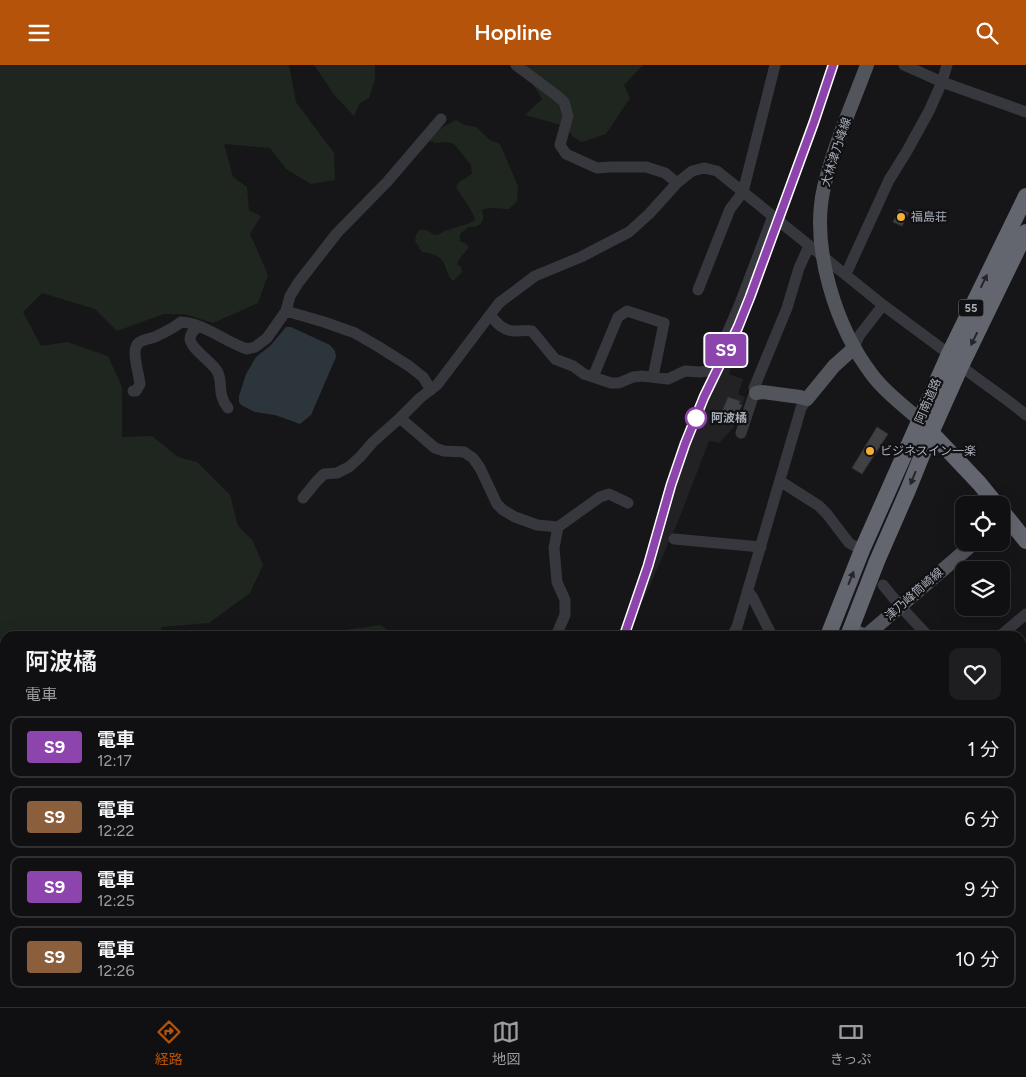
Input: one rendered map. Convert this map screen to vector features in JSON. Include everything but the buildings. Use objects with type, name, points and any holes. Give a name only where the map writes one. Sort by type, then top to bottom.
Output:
[{"type":"highway","name":"阿南道路","points":[[830,631],[862,550],[948,354],[1026,196]]},
{"type":"highway","name":"阿南道路","points":[[850,631],[877,561],[961,365],[1026,233]]},
{"type":"highway","points":[[920,421],[979,483],[989,496]]},
{"type":"highway","points":[[1010,522],[1026,541]]},
{"type":"main road","name":"大林津乃峰線","points":[[867,65],[833,155],[823,189],[820,217],[822,257],[837,311],[854,348],[873,376],[920,421]]},
{"type":"main road","points":[[756,393],[762,392],[806,399],[834,366],[854,348]]},
{"type":"main road","name":"津乃峰筒崎線","points":[[873,631],[965,551]]},
{"type":"street","points":[[516,65],[564,102],[568,116],[560,145],[566,153],[597,168],[646,167],[665,173],[677,183]]},
{"type":"street","points":[[698,290],[730,209],[743,192],[775,65]]},
{"type":"street","points":[[904,65],[942,82],[1026,112]]},
{"type":"street","points":[[846,275],[889,180],[929,111],[942,82],[947,65]]},
{"type":"street","points":[[132,391],[136,391],[140,385],[135,353],[136,346],[141,341],[156,337],[181,322],[199,326],[247,349],[256,347],[267,338],[286,311],[290,296],[298,283],[337,233],[387,182],[441,119]]},
{"type":"street","points":[[304,498],[324,475],[337,473],[349,467],[420,398],[437,385],[499,303],[535,276],[581,257],[629,232],[649,214],[677,183],[692,171],[704,168],[717,171],[822,257],[948,354]]},
{"type":"street","points":[[490,315],[505,329],[532,331],[555,359],[573,366],[579,371],[611,383],[619,383],[633,377],[642,376],[668,379],[685,371],[708,371],[713,366],[739,306],[773,217]]},
{"type":"street","points":[[741,433],[752,397],[756,393],[754,388],[787,308],[809,246]]},
{"type":"street","points":[[854,348],[859,335],[883,305]]},
{"type":"street","points":[[286,311],[347,331],[371,343],[409,366],[423,377],[431,390]]},
{"type":"street","points":[[593,377],[618,317],[627,311],[664,323],[653,377]]},
{"type":"street","points":[[199,326],[191,334],[190,339],[193,346],[216,369],[219,375],[220,394],[228,408]]},
{"type":"street","points":[[961,365],[1026,415]]},
{"type":"street","points":[[735,631],[801,408],[806,399]]},
{"type":"street","points":[[400,418],[435,448],[444,451],[464,452],[473,458],[480,468],[497,504],[515,517],[537,525],[558,527],[600,497],[609,494],[628,503]]},
{"type":"street","points":[[780,481],[819,506],[849,543],[862,550]]},
{"type":"street","points":[[558,527],[554,548],[557,581],[566,600],[565,615],[558,631]]},
{"type":"street","points":[[674,539],[761,547]]},
{"type":"street","points":[[883,585],[923,631]]},
{"type":"street","points":[[748,591],[753,597],[770,631]]},
{"type":"street","points":[[1006,631],[1026,614]]},
{"type":"shaded area","points":[[0,65],[289,65],[296,102],[334,153],[335,180],[311,184],[286,169],[270,148],[224,144],[233,177],[247,187],[249,210],[261,216],[250,234],[268,275],[258,303],[213,323],[184,314],[164,314],[117,331],[95,309],[42,293],[23,312],[41,346],[67,342],[108,356],[122,387],[122,437],[152,436],[178,457],[197,462],[230,495],[238,526],[253,541],[263,565],[250,593],[209,623],[162,627],[160,631],[0,631]]},
{"type":"shaded area","points":[[314,65],[375,65],[375,79],[369,98],[360,103],[354,116],[335,96]]},
{"type":"shaded area","points":[[521,65],[643,65],[624,85],[630,98],[606,134],[582,142],[572,136],[568,127],[525,115],[542,99]]},
{"type":"shaded area","points":[[456,120],[465,125],[476,127],[490,140],[500,144],[518,186],[517,201],[509,209],[492,208],[482,210],[482,223],[469,227],[460,234],[460,241],[469,247],[457,264],[461,267],[462,272],[453,281],[441,259],[422,252],[415,241],[419,230],[426,230],[438,235],[475,220],[470,208],[456,187],[459,182],[472,174],[471,165],[454,144],[429,141],[437,131]]},
{"type":"shaded area","points":[[738,316],[747,319],[729,374],[743,379],[738,394],[745,397],[734,427],[719,443],[709,441],[679,519],[643,601],[635,598],[668,479],[685,430]]},
{"type":"shaded area","points":[[286,327],[291,327],[330,345],[335,351],[336,357],[311,415],[300,424],[275,415],[255,412],[239,402],[246,374],[256,357],[271,345]]},
{"type":"shaded area","points":[[381,625],[388,631],[338,631]]},
{"type":"railway","points":[[626,631],[638,599],[671,485],[685,444],[704,397],[738,327],[750,297],[833,65]]},
{"type":"train","name":"S9","points":[[626,631],[638,599],[671,485],[685,444],[704,397],[738,327],[750,297],[833,65]]},
{"type":"place","name":"福島荘","points":[[901,217]]},
{"type":"place","name":"阿波橘","points":[[696,418]]},
{"type":"place","name":"ビジネスイン一楽","points":[[870,451]]}]
